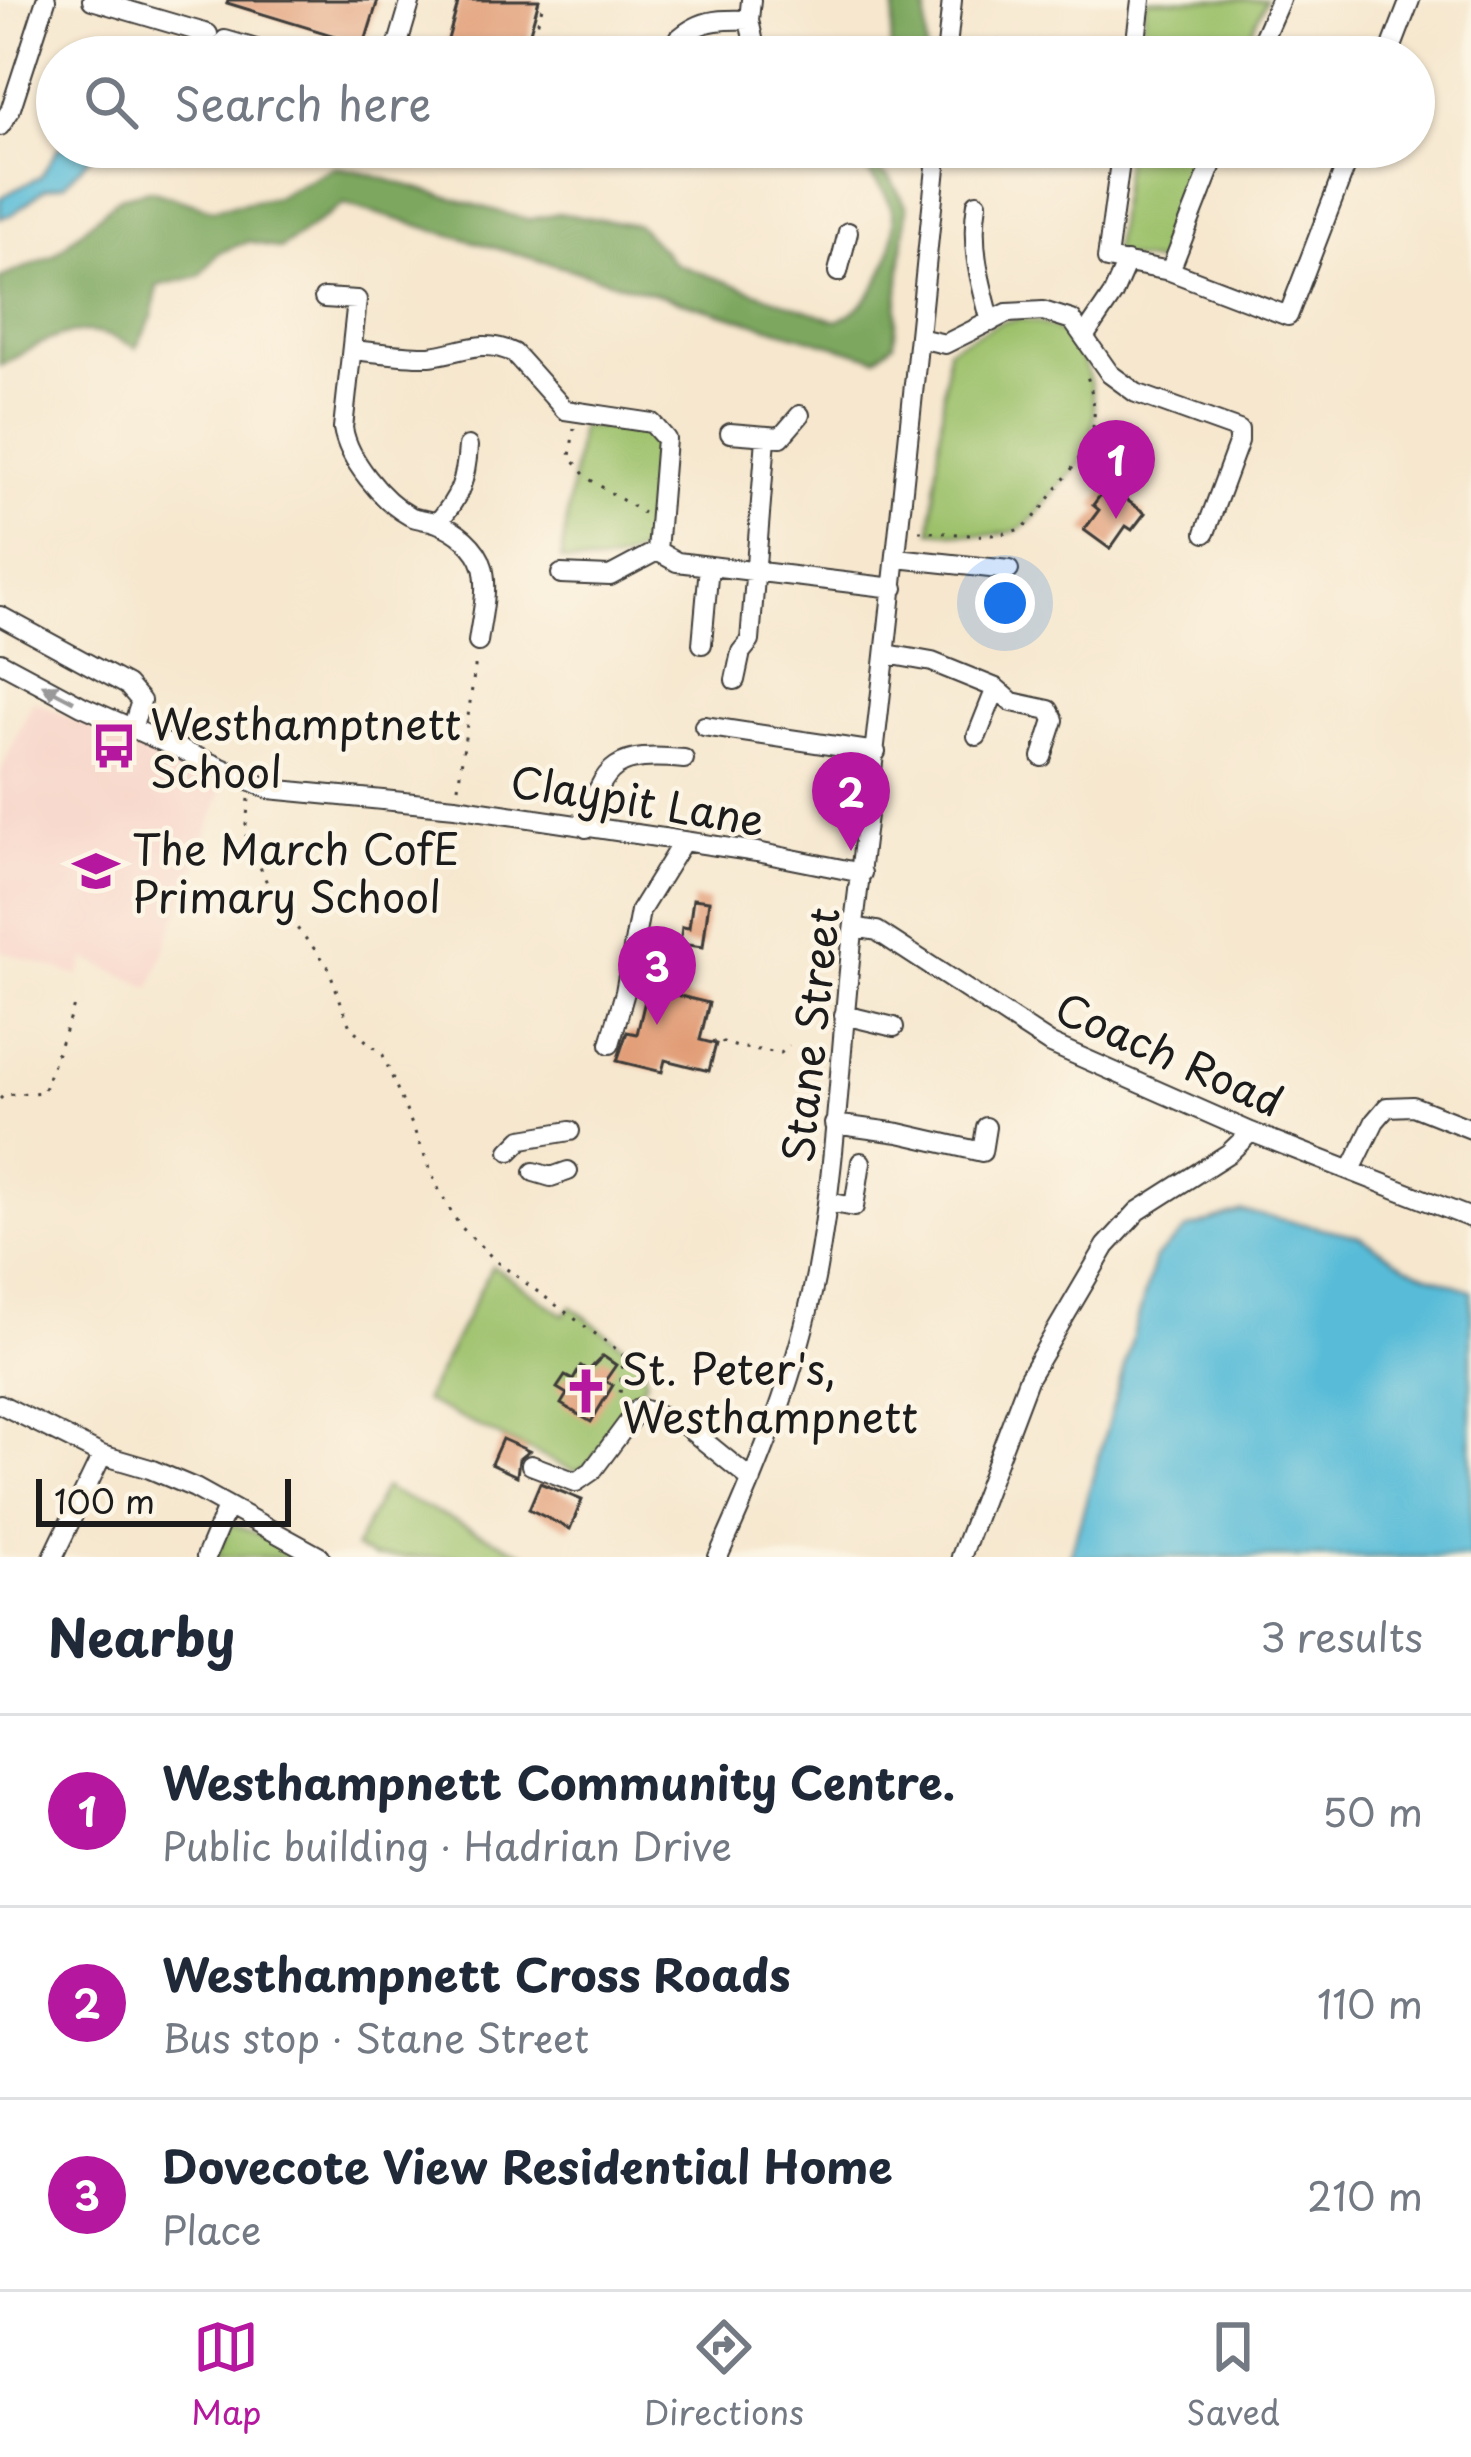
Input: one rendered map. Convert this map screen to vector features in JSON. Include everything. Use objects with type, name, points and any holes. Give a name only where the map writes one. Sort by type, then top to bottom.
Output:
[{"type":"street","points":[[0,125],[10,111],[46,0]]},
{"type":"street","points":[[92,0],[213,36]]},
{"type":"street","points":[[402,36],[411,0]]},
{"type":"street","points":[[948,36],[952,0]]},
{"type":"street","points":[[1137,36],[1141,0]]},
{"type":"street","points":[[1263,36],[1280,0]]},
{"type":"street","points":[[1396,36],[1410,0]]},
{"type":"street","points":[[683,36],[696,25],[750,10]]},
{"type":"street","name":"Stane Street","points":[[718,1557],[752,1480],[805,1320],[828,1202],[935,168]]},
{"type":"street","points":[[1084,337],[1113,294],[1121,168]]},
{"type":"street","points":[[1170,271],[1210,168]]},
{"type":"street","points":[[1117,260],[1170,271],[1288,316],[1345,168]]},
{"type":"street","points":[[977,203],[972,232],[975,260],[991,322]]},
{"type":"street","points":[[838,272],[848,232]]},
{"type":"street","points":[[324,298],[357,300],[343,428],[346,443],[386,498],[412,518],[437,523],[469,542],[482,563],[484,583],[478,642]]},
{"type":"street","points":[[919,338],[945,344],[1007,313],[1042,311],[1072,320],[1111,374],[1136,393],[1239,430],[1205,533]]},
{"type":"street","points":[[352,350],[432,356],[465,345],[504,348],[514,353],[565,410],[652,424],[666,439],[657,550]]},
{"type":"street","points":[[730,433],[781,437],[800,415]]},
{"type":"street","points":[[735,680],[741,652],[750,641],[766,438]]},
{"type":"street","points":[[437,523],[458,500],[466,479],[468,446]]},
{"type":"street","points":[[657,550],[677,562],[894,588]]},
{"type":"street","points":[[561,574],[610,576],[657,550]]},
{"type":"street","points":[[896,558],[1009,570]]},
{"type":"street","points":[[702,644],[710,566]]},
{"type":"street","points":[[0,616],[127,685],[141,701],[132,729]]},
{"type":"street","points":[[887,654],[932,662],[1052,712],[1054,720],[1042,757]]},
{"type":"street","name":"Claypit Lane","points":[[0,662],[132,729],[269,789],[455,807],[757,852],[862,873]]},
{"type":"street","points":[[976,736],[1002,694]]},
{"type":"street","points":[[704,726],[876,752]]},
{"type":"street","points":[[586,828],[598,784],[630,758],[684,759]]},
{"type":"street","points":[[610,1044],[640,911],[682,843]]},
{"type":"street","name":"Coach Road","points":[[854,927],[878,931],[1048,1043],[1251,1132],[1471,1218]]},
{"type":"street","points":[[844,1015],[894,1027]]},
{"type":"street","points":[[1351,1170],[1387,1107],[1413,1106],[1471,1129]]},
{"type":"street","points":[[834,1124],[982,1152],[986,1126]]},
{"type":"street","points":[[510,1151],[522,1139],[570,1131]]},
{"type":"street","points":[[961,1557],[1029,1377],[1106,1246],[1138,1211],[1229,1153],[1251,1132]]},
{"type":"street","points":[[853,1228],[861,1162]]},
{"type":"street","points":[[534,1172],[551,1177],[568,1171]]},
{"type":"street","points":[[828,1202],[854,1207]]},
{"type":"street","points":[[0,1404],[102,1455],[149,1469],[320,1557]]},
{"type":"street","points":[[531,1465],[576,1482],[592,1471],[640,1408],[682,1423],[752,1480]]},
{"type":"street","points":[[53,1557],[102,1455]]},
{"type":"street","points":[[206,1557],[227,1507]]},
{"type":"path","points":[[534,36],[544,0]]},
{"type":"path","points":[[912,530],[989,535],[1017,530],[1034,518],[1084,457],[1093,425],[1094,397],[1082,362]]},
{"type":"path","points":[[576,414],[570,456],[586,477],[658,522]]},
{"type":"path","points":[[455,807],[478,642]]},
{"type":"path","points":[[251,782],[244,833],[276,903],[327,964],[350,1027],[383,1055],[439,1190],[459,1225],[496,1262],[623,1354],[620,1394],[640,1408]]},
{"type":"path","points":[[0,1099],[43,1092],[75,1003]]},
{"type":"path","points":[[712,1043],[715,1039],[781,1053],[789,1045]]},
{"type":"shaded area","name":"The March CofE Primary School","points":[[33,700],[222,791],[151,988],[86,959],[79,976],[0,951],[0,773]]},
{"type":"green space","points":[[896,0],[926,0],[926,36],[892,36]]},
{"type":"green space","points":[[1146,0],[1266,0],[1249,36],[1142,36]]},
{"type":"green space","points":[[341,168],[528,220],[558,213],[638,225],[676,264],[837,321],[872,291],[892,246],[893,215],[869,174],[874,168],[890,178],[907,207],[894,343],[876,358],[344,204],[280,249],[249,241],[218,253],[200,276],[157,286],[153,315],[136,348],[98,333],[66,334],[0,366],[0,278],[53,256],[120,197],[150,190],[212,209],[276,197]]},
{"type":"green space","points":[[1124,168],[1203,168],[1165,264],[1113,255]]},
{"type":"green space","points":[[1021,319],[1060,332],[1082,361],[1094,410],[1090,443],[1078,466],[1021,528],[984,535],[931,531],[948,348],[1001,322]]},
{"type":"green space","points":[[638,426],[656,441],[660,453],[651,539],[622,559],[561,560],[580,427]]},
{"type":"green space","points":[[492,1266],[564,1315],[571,1306],[643,1360],[646,1381],[590,1463],[576,1472],[424,1401]]},
{"type":"green space","points":[[384,1488],[532,1557],[374,1557],[355,1548]]},
{"type":"green space","points":[[230,1524],[262,1535],[306,1557],[216,1557]]},
{"type":"water","points":[[46,168],[80,168],[65,184],[45,189],[13,214],[0,218],[0,198],[41,176]]},
{"type":"water","points":[[1242,1211],[1359,1236],[1407,1267],[1471,1291],[1471,1557],[1070,1557],[1155,1258],[1187,1229]]},
{"type":"building","points":[[378,0],[367,36],[335,36],[227,3]]},
{"type":"building","points":[[459,0],[539,0],[529,36],[449,36]]},
{"type":"building","points":[[1107,486],[1145,513],[1132,530],[1126,526],[1110,549],[1084,530],[1099,510],[1093,505]]},
{"type":"building","points":[[693,899],[709,901],[703,947],[680,944],[682,927],[689,928]]},
{"type":"building","points":[[648,988],[709,1003],[700,1040],[716,1044],[709,1071],[665,1060],[662,1072],[617,1061],[627,1032],[637,1034]]},
{"type":"building","name":"St. Peter's, Westhampnett","points":[[603,1356],[616,1365],[605,1381],[613,1385],[591,1422],[561,1404],[567,1394],[557,1388],[565,1376],[573,1380],[581,1366],[588,1371]]},
{"type":"building","points":[[502,1439],[529,1451],[519,1459],[517,1476],[491,1464]]},
{"type":"building","points":[[540,1483],[582,1500],[570,1529],[529,1509]]},
{"type":"waterway","points":[[526,168],[579,171]]},
{"type":"place","name":"Westhampnett Community Centre.","points":[[1116,519]]},
{"type":"place","name":"Westhamptnett School","points":[[114,746]]},
{"type":"place","name":"Westhampnett Cross Roads","points":[[851,851]]},
{"type":"place","name":"The March CofE Primary School","points":[[96,871]]},
{"type":"place","name":"Dovecote View Residential Home","points":[[657,1025]]},
{"type":"place","name":"St. Peter's, Westhampnett","points":[[586,1391]]}]
